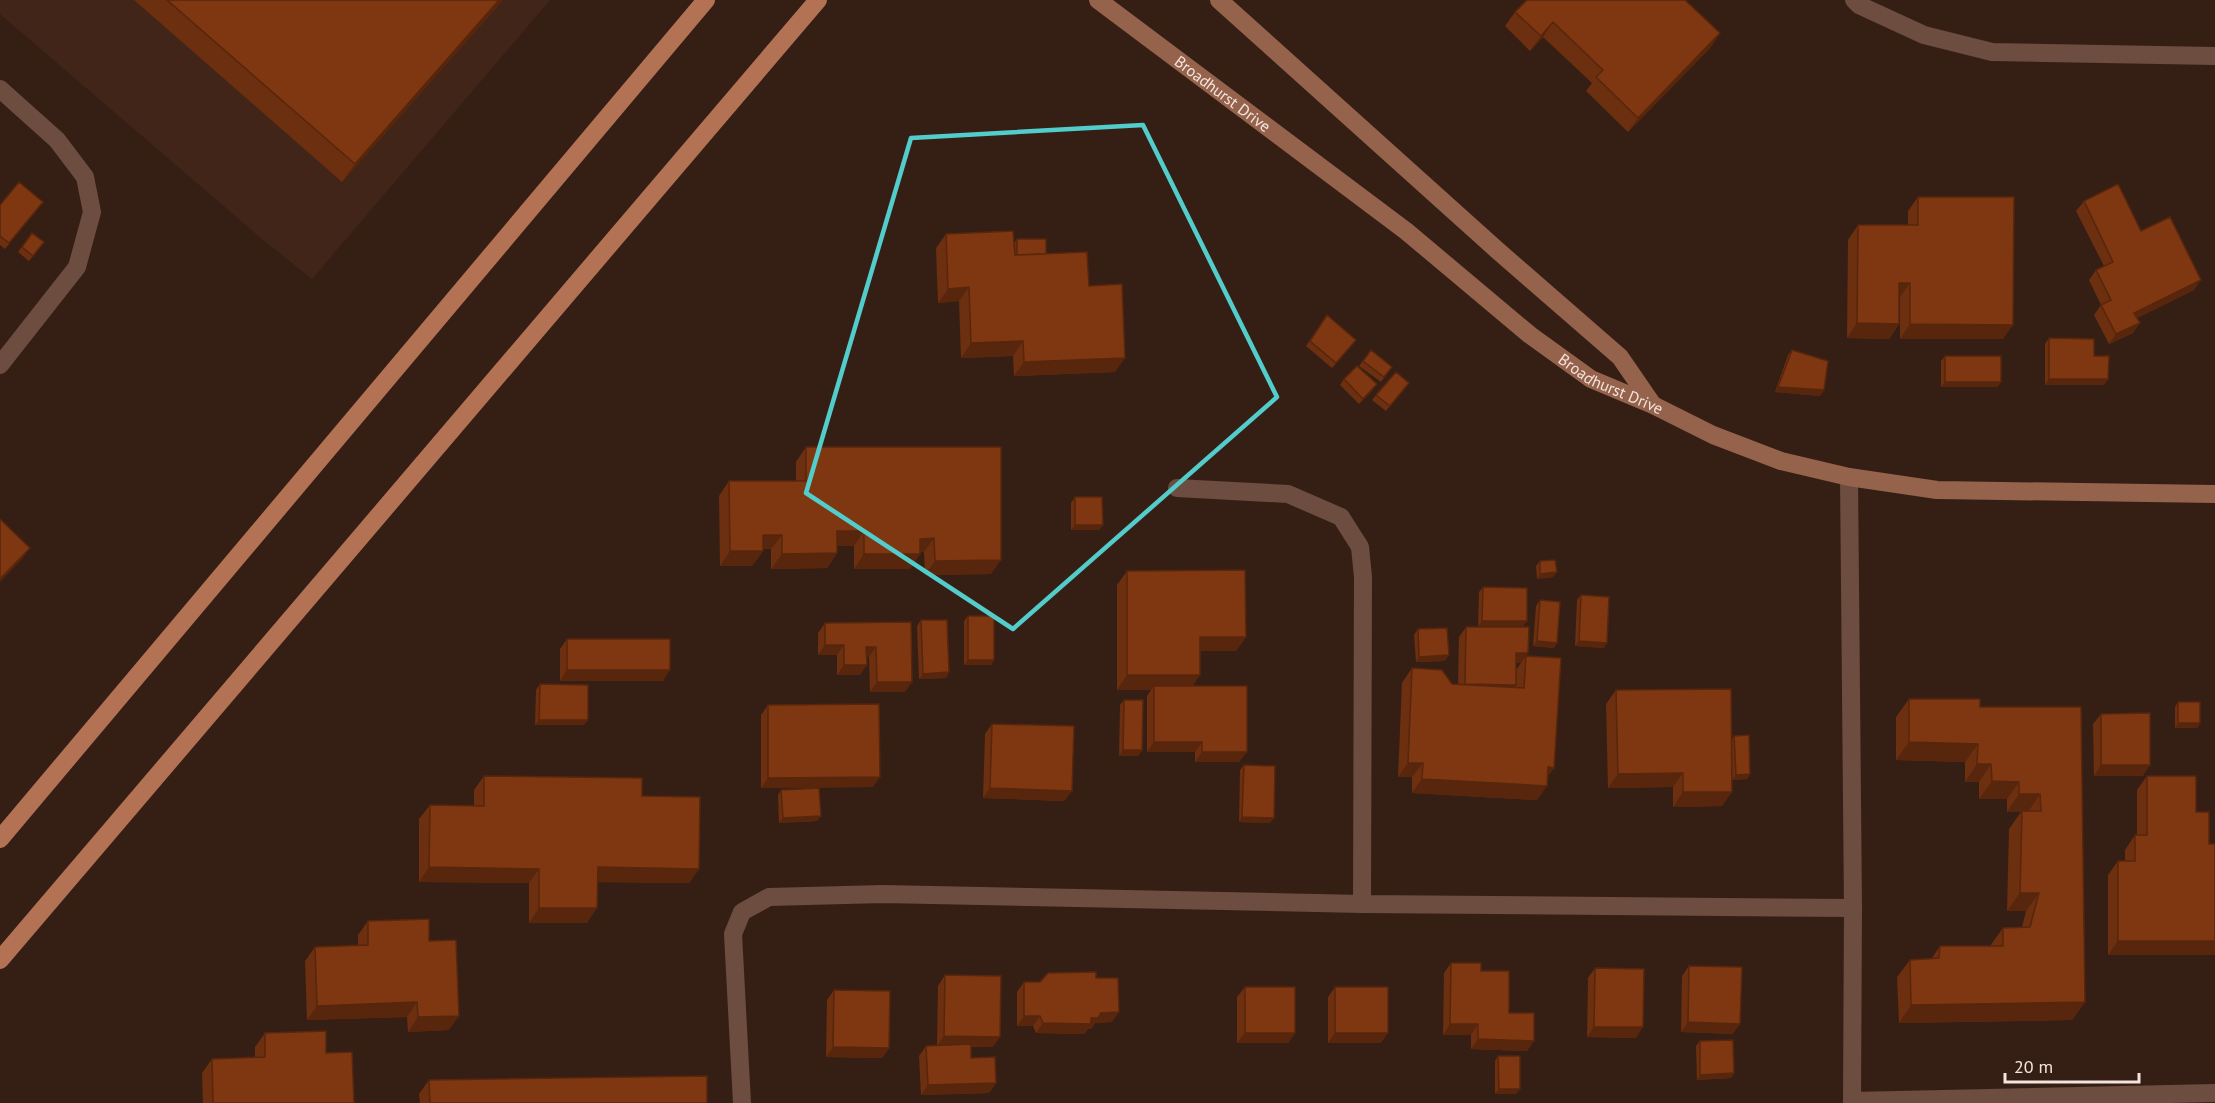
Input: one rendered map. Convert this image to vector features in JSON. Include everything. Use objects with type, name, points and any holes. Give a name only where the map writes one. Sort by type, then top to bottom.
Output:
[{"type":"main road","points":[[0,839],[706,0]]},
{"type":"main road","points":[[0,960],[818,0]]},
{"type":"street","name":"Broadhurst Drive","points":[[1098,0],[1406,231],[1530,335],[1591,379],[1653,405]]},
{"type":"street","name":"Broadhurst Drive","points":[[1219,0],[1497,250],[1620,357],[1653,405]]},
{"type":"street","points":[[1854,0],[1859,5],[1924,35],[1992,52],[2215,56]]},
{"type":"street","points":[[0,89],[57,140],[85,177],[92,212],[77,267],[0,365]]},
{"type":"street","points":[[1653,405],[1713,435],[1781,461],[1849,477],[1937,490],[2215,494]]},
{"type":"street","points":[[1849,477],[1853,908],[1852,1102],[2215,1093]]},
{"type":"street","points":[[1177,488],[1288,494],[1341,517],[1360,547],[1363,578],[1362,904]]},
{"type":"street","points":[[742,1103],[733,934],[742,912],[769,897],[883,894],[1362,904],[1853,908]]},
{"type":"highlighted area","points":[[1143,125],[1277,397],[1013,629],[806,493],[911,138]]},
{"type":"shaded area","points":[[0,0],[550,0],[312,279],[262,239],[0,14]]},
{"type":"building","points":[[167,0],[499,0],[355,164]]},
{"type":"building","points":[[1527,0],[1685,0],[1720,33],[1638,118],[1596,77],[1603,70],[1553,22],[1541,36],[1515,12]]},
{"type":"building","points":[[19,182],[43,202],[9,243],[0,236],[0,205]]},
{"type":"building","points":[[2118,184],[2141,231],[2170,217],[2201,280],[2134,313],[2140,323],[2116,334],[2101,305],[2111,300],[2096,270],[2113,262],[2084,201]]},
{"type":"building","points":[[1918,197],[2014,197],[2013,325],[1910,324],[1910,283],[1899,283],[1899,324],[1857,323],[1858,225],[1918,225]]},
{"type":"building","points":[[1013,231],[1015,255],[1087,252],[1089,286],[1122,284],[1125,358],[1024,362],[1023,341],[971,343],[969,287],[948,289],[946,234]]},
{"type":"building","points":[[32,233],[44,242],[33,256],[22,247]]},
{"type":"building","points":[[1017,239],[1046,239],[1046,254],[1017,255]]},
{"type":"building","points":[[1327,315],[1356,340],[1336,363],[1310,341]]},
{"type":"building","points":[[2049,338],[2094,339],[2094,356],[2109,356],[2108,379],[2049,379]]},
{"type":"building","points":[[1371,350],[1392,367],[1384,377],[1363,361]]},
{"type":"building","points":[[1792,350],[1828,361],[1824,390],[1778,387]]},
{"type":"building","points":[[1945,356],[2001,356],[2001,382],[1945,382]]},
{"type":"building","points":[[1357,366],[1377,384],[1363,399],[1344,379]]},
{"type":"building","points":[[1396,372],[1409,383],[1390,406],[1376,395]]},
{"type":"building","points":[[806,447],[1001,447],[1001,560],[935,561],[934,538],[920,539],[920,554],[864,554],[864,531],[837,531],[837,553],[782,554],[782,535],[763,535],[763,551],[730,551],[729,481],[806,481]]},
{"type":"building","points":[[1075,497],[1102,497],[1103,525],[1075,525]]},
{"type":"building","points":[[0,519],[30,548],[0,579]]},
{"type":"building","points":[[1555,560],[1557,572],[1540,574],[1540,561]]},
{"type":"building","points":[[1245,570],[1246,637],[1200,637],[1200,675],[1127,675],[1127,571]]},
{"type":"building","points":[[1483,587],[1527,588],[1527,621],[1482,621]]},
{"type":"building","points":[[1581,595],[1609,597],[1607,643],[1579,641]]},
{"type":"building","points":[[1540,600],[1560,602],[1557,643],[1537,641]]},
{"type":"building","points":[[968,616],[994,616],[994,660],[968,660]]},
{"type":"building","points":[[921,620],[947,620],[949,672],[923,674]]},
{"type":"building","points":[[911,622],[912,682],[877,682],[876,647],[866,647],[867,665],[844,665],[844,645],[825,645],[825,623]]},
{"type":"building","points":[[1466,627],[1529,627],[1528,653],[1516,653],[1516,685],[1465,684]]},
{"type":"building","points":[[1447,628],[1449,655],[1419,657],[1418,629]]},
{"type":"building","points":[[567,639],[670,639],[670,670],[567,670]]},
{"type":"building","points":[[1526,656],[1561,658],[1554,768],[1548,767],[1547,786],[1422,779],[1423,763],[1408,763],[1412,668],[1442,670],[1452,684],[1524,688]]},
{"type":"building","points":[[540,684],[588,685],[588,720],[539,720]]},
{"type":"building","points":[[1154,686],[1247,686],[1247,752],[1202,752],[1202,742],[1154,742]]},
{"type":"building","points":[[1731,689],[1732,792],[1683,792],[1683,773],[1618,774],[1616,690]]},
{"type":"building","points":[[1909,699],[1980,699],[1980,707],[2081,707],[2085,1002],[1911,1005],[1910,960],[1939,958],[1940,946],[2003,946],[2003,928],[2030,927],[2039,893],[2020,893],[2022,811],[2041,811],[2040,794],[2019,794],[2019,782],[1992,781],[1991,764],[1977,764],[1978,744],[1909,742]]},
{"type":"building","points":[[1124,700],[1143,700],[1142,750],[1123,750]]},
{"type":"building","points":[[2178,702],[2200,702],[2200,723],[2178,723]]},
{"type":"building","points":[[879,704],[880,777],[768,778],[768,705]]},
{"type":"building","points":[[2150,713],[2150,765],[2101,765],[2101,714]]},
{"type":"building","points":[[992,724],[1074,726],[1072,791],[990,788]]},
{"type":"building","points":[[1749,735],[1750,774],[1736,775],[1734,736]]},
{"type":"building","points":[[1244,765],[1275,766],[1274,818],[1242,817]]},
{"type":"building","points":[[484,776],[642,778],[642,796],[700,797],[699,869],[598,867],[597,908],[539,908],[539,869],[429,867],[430,805],[484,806]]},
{"type":"building","points":[[2147,776],[2196,776],[2196,812],[2209,812],[2209,844],[2215,844],[2215,941],[2118,941],[2118,861],[2135,861],[2135,835],[2147,835]]},
{"type":"building","points":[[819,788],[821,816],[783,818],[781,790]]},
{"type":"building","points":[[429,919],[429,941],[456,940],[459,1016],[418,1017],[417,1002],[317,1006],[315,947],[368,945],[368,921]]},
{"type":"building","points":[[1451,963],[1481,963],[1481,971],[1509,971],[1509,1013],[1534,1013],[1534,1041],[1478,1039],[1478,1024],[1450,1024]]},
{"type":"building","points":[[1689,966],[1742,967],[1740,1024],[1688,1022]]},
{"type":"building","points":[[1595,968],[1644,969],[1643,1027],[1594,1027]]},
{"type":"building","points":[[1096,972],[1096,978],[1118,978],[1119,1012],[1101,1013],[1098,1018],[1091,1018],[1091,1024],[1043,1023],[1040,1016],[1024,1016],[1024,982],[1040,982],[1048,973]]},
{"type":"building","points":[[945,975],[1001,976],[1000,1037],[944,1036]]},
{"type":"building","points":[[1245,987],[1295,987],[1295,1033],[1245,1033]]},
{"type":"building","points":[[1335,987],[1388,987],[1388,1033],[1335,1033]]},
{"type":"building","points":[[834,990],[890,991],[889,1048],[833,1047]]},
{"type":"building","points":[[326,1031],[326,1053],[352,1052],[354,1103],[213,1103],[212,1059],[265,1057],[265,1033]]},
{"type":"building","points":[[1733,1040],[1734,1073],[1700,1075],[1700,1041]]},
{"type":"building","points":[[971,1044],[971,1058],[995,1057],[996,1083],[928,1085],[926,1046]]},
{"type":"building","points":[[1498,1056],[1520,1056],[1520,1089],[1499,1089]]},
{"type":"building","points":[[707,1076],[707,1103],[430,1103],[429,1080]]}]
